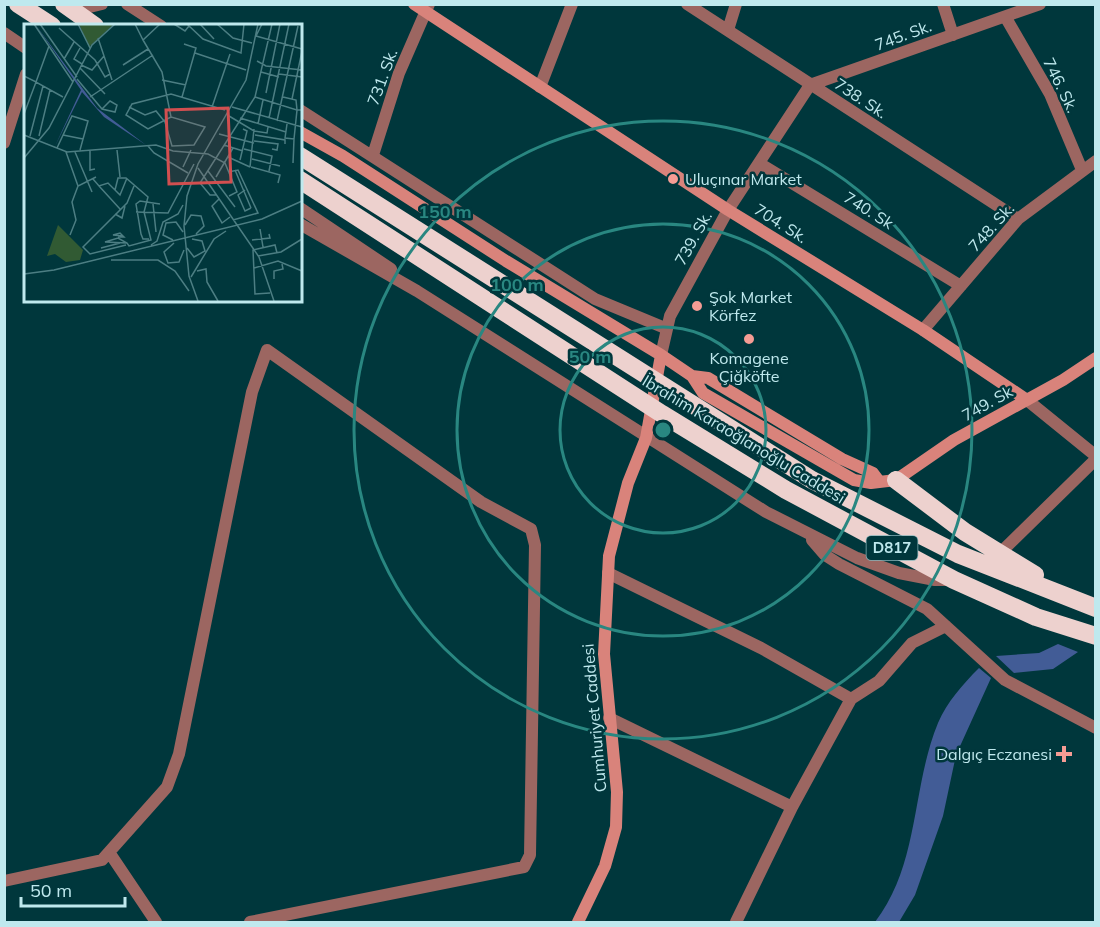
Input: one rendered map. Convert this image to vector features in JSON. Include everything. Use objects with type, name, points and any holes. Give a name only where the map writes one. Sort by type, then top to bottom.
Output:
[{"type":"highway","points":[[18,4],[48,24]]},
{"type":"highway","points":[[69,8],[91,24]]},
{"type":"highway","name":"İbrahim Karaoğlanoğlu Caddesi","points":[[302,157],[636,371],[812,480],[958,554],[1095,608]]},
{"type":"highway","name":"İbrahim Karaoğlanoğlu Caddesi","points":[[302,181],[624,390],[786,490],[954,580],[1036,617],[1095,636]]},
{"type":"highway","points":[[888,480],[999,554],[1043,580],[1057,594]]},
{"type":"street","points":[[69,8],[102,4]]},
{"type":"street","points":[[127,4],[158,24]]},
{"type":"street","name":"704. Sk.","points":[[414,4],[427,8],[540,87],[728,210],[923,330],[1027,400],[1095,458]]},
{"type":"street","points":[[540,87],[572,4]]},
{"type":"street","name":"738. Sk.","points":[[687,4],[1018,219]]},
{"type":"street","points":[[728,30],[736,4]]},
{"type":"street","points":[[943,4],[953,35]]},
{"type":"street","name":"745. Sk.","points":[[810,85],[1006,18],[1040,4]]},
{"type":"street","name":"731. Sk.","points":[[373,155],[399,73],[427,8]]},
{"type":"street","name":"746. Sk.","points":[[1006,18],[1050,94],[1082,170]]},
{"type":"street","points":[[4,33],[24,47]]},
{"type":"street","points":[[4,143],[24,81]]},
{"type":"street","name":"739. Sk.","points":[[661,355],[665,328],[728,210],[810,85]]},
{"type":"street","points":[[302,111],[595,299],[665,328]]},
{"type":"street","points":[[302,133],[343,156],[515,267],[692,376],[708,378],[842,459],[888,480]]},
{"type":"street","name":"748. Sk.","points":[[923,330],[1018,219],[1095,161]]},
{"type":"street","name":"740. Sk","points":[[759,163],[961,286]]},
{"type":"street","points":[[302,209],[367,251],[417,291]]},
{"type":"street","points":[[302,225],[417,291],[605,409],[726,489],[806,533],[857,558],[899,573],[935,580],[954,580]]},
{"type":"street","points":[[4,881],[102,860],[167,788],[179,754],[252,392],[267,350],[481,502],[531,529],[535,545],[530,855],[524,867],[250,922]]},
{"type":"street","name":"Cumhuriyet Caddesi","points":[[578,922],[605,866],[616,827],[617,792],[604,654],[608,573],[613,531],[628,483],[646,438],[661,355]]},
{"type":"street","name":"749. Sk","points":[[888,480],[1095,358]]},
{"type":"street","points":[[999,554],[1095,458]]},
{"type":"street","points":[[806,533],[825,555],[927,609],[1005,680],[1095,728]]},
{"type":"street","points":[[608,573],[761,648],[851,699]]},
{"type":"street","points":[[736,922],[792,807],[851,699],[879,681],[912,643],[946,626]]},
{"type":"street","points":[[609,718],[792,807]]},
{"type":"street","points":[[109,852],[156,922]]},
{"type":"water","points":[[1058,644],[1078,652],[1053,669],[1014,673],[996,656],[1039,653]]},
{"type":"water","points":[[979,668],[991,678],[956,755],[943,816],[915,895],[899,922],[875,922],[890,899],[908,851],[929,748],[938,723],[956,694]]},
{"type":"place","name":"Uluçınar Market","points":[[673,179]]},
{"type":"place","name":"Şok Market Körfez","points":[[697,306]]},
{"type":"place","name":"Komagene Çiğköfte","points":[[749,339]]},
{"type":"place","name":"Dalgıç Eczanesi","points":[[1064,754]]}]
